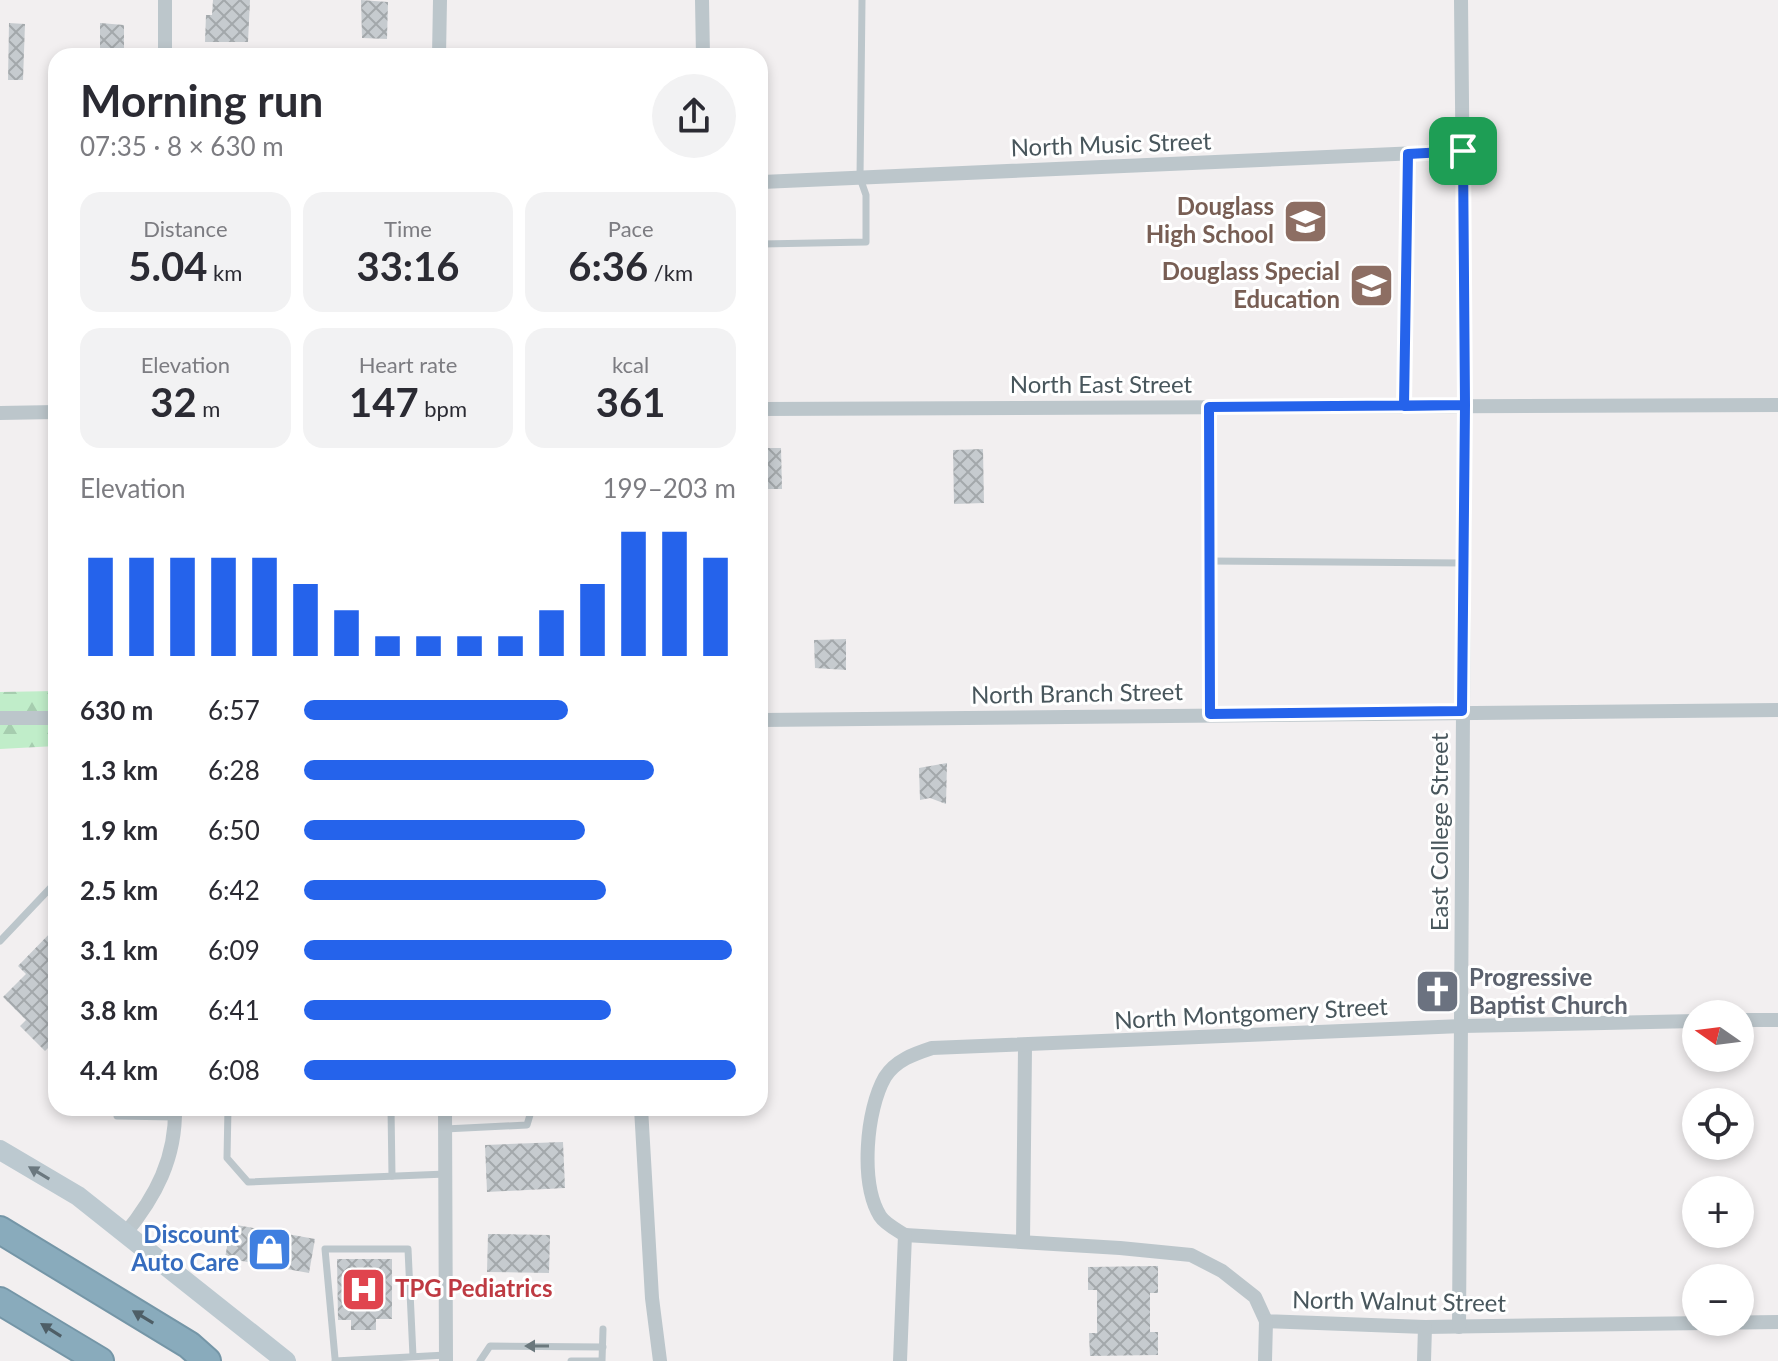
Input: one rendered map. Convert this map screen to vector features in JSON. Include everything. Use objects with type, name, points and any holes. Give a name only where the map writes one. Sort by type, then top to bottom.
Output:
[{"type":"highway","points":[[0,1230],[189,1345],[207,1361]]},
{"type":"highway","points":[[0,1301],[100,1361]]},
{"type":"main road","points":[[0,1150],[78,1196],[286,1361]]},
{"type":"street","points":[[165,0],[165,48]]},
{"type":"street","points":[[439,48],[440,0]]},
{"type":"street","points":[[702,0],[703,48]]},
{"type":"street","name":"East College Street","points":[[1459,1327],[1465,405],[1461,0]]},
{"type":"street","name":"North Music Street","points":[[768,182],[1463,151]]},
{"type":"street","name":"North East Street","points":[[768,409],[1778,405]]},
{"type":"street","points":[[0,413],[48,412]]},
{"type":"street","name":"North Branch Street","points":[[768,720],[1778,710]]},
{"type":"street","points":[[0,718],[48,718]]},
{"type":"street","points":[[1754,1020],[1778,1020]]},
{"type":"street","name":"North Montgomery Street","points":[[905,1235],[881,1219],[870,1193],[868,1137],[874,1104],[886,1075],[905,1057],[932,1048],[1025,1047],[1462,1026],[1682,1021]]},
{"type":"street","points":[[1023,1242],[1025,1047]]},
{"type":"street","points":[[125,1234],[147,1207],[162,1179],[171,1154],[175,1116]]},
{"type":"street","points":[[445,1116],[446,1358]]},
{"type":"street","points":[[641,1116],[651,1283],[660,1361]]},
{"type":"street","points":[[900,1361],[905,1235]]},
{"type":"street","name":"North Walnut Street","points":[[905,1235],[1191,1255],[1222,1271],[1255,1297],[1266,1321],[1425,1327],[1778,1322]]},
{"type":"street","points":[[1265,1361],[1266,1321]]},
{"type":"street","points":[[1424,1361],[1425,1327]]},
{"type":"lane","points":[[768,244],[866,242],[866,195],[860,178],[862,0]]},
{"type":"lane","points":[[1404,406],[1408,154]]},
{"type":"lane","points":[[1209,407],[1210,714]]},
{"type":"lane","points":[[1209,561],[1464,563]]},
{"type":"lane","points":[[0,941],[48,890]]},
{"type":"lane","points":[[228,1116],[227,1158],[248,1182],[446,1174]]},
{"type":"lane","points":[[391,1116],[392,1176]]},
{"type":"lane","points":[[445,1129],[527,1125],[530,1116]]},
{"type":"lane","points":[[413,1356],[408,1249],[325,1249],[335,1360],[413,1356],[446,1358]]},
{"type":"lane","points":[[571,1361],[602,1361],[603,1329]]},
{"type":"lane","points":[[480,1361],[490,1346],[603,1347]]},
{"type":"green space","points":[[48,691],[48,746],[0,749],[0,692]]},
{"type":"building","points":[[213,0],[250,0],[248,42],[205,42],[206,15],[212,15]]},
{"type":"building","points":[[361,0],[388,2],[387,39],[362,38]]},
{"type":"building","points":[[9,23],[25,24],[23,80],[8,80]]},
{"type":"building","points":[[100,23],[124,25],[124,48],[100,48]]},
{"type":"building","points":[[768,448],[781,448],[782,489],[768,489]]},
{"type":"building","points":[[983,449],[984,503],[954,504],[953,450]]},
{"type":"building","points":[[846,639],[846,670],[815,668],[814,640]]},
{"type":"building","points":[[947,763],[946,804],[930,798],[920,800],[919,768]]},
{"type":"building","points":[[48,935],[48,1048],[45,1051],[20,1026],[26,1020],[3,997],[26,974],[18,966]]},
{"type":"building","points":[[563,1142],[565,1188],[487,1192],[485,1145]]},
{"type":"building","name":"Discount Auto Care","points":[[231,1224],[315,1239],[309,1273],[225,1258]]},
{"type":"building","points":[[488,1234],[550,1235],[549,1273],[487,1272]]},
{"type":"building","name":"TPG Pediatrics","points":[[337,1259],[392,1259],[392,1319],[376,1319],[376,1330],[351,1330],[351,1320],[338,1320]]},
{"type":"building","points":[[1158,1266],[1158,1293],[1150,1293],[1150,1332],[1158,1332],[1158,1355],[1090,1356],[1089,1333],[1097,1333],[1097,1290],[1088,1290],[1088,1267]]},
{"type":"place","name":"Douglass High School","points":[[1305,221]]},
{"type":"place","name":"Douglass Special Education","points":[[1371,286]]},
{"type":"place","name":"Progressive Baptist Church","points":[[1438,992]]},
{"type":"place","name":"Discount Auto Care","points":[[270,1249]]},
{"type":"place","name":"TPG Pediatrics","points":[[364,1289]]},
{"type":"route","points":[[1463,151],[1408,154],[1404,406],[1465,405],[1462,711],[1210,714],[1209,407],[1404,406],[1465,405],[1463,151]]}]
